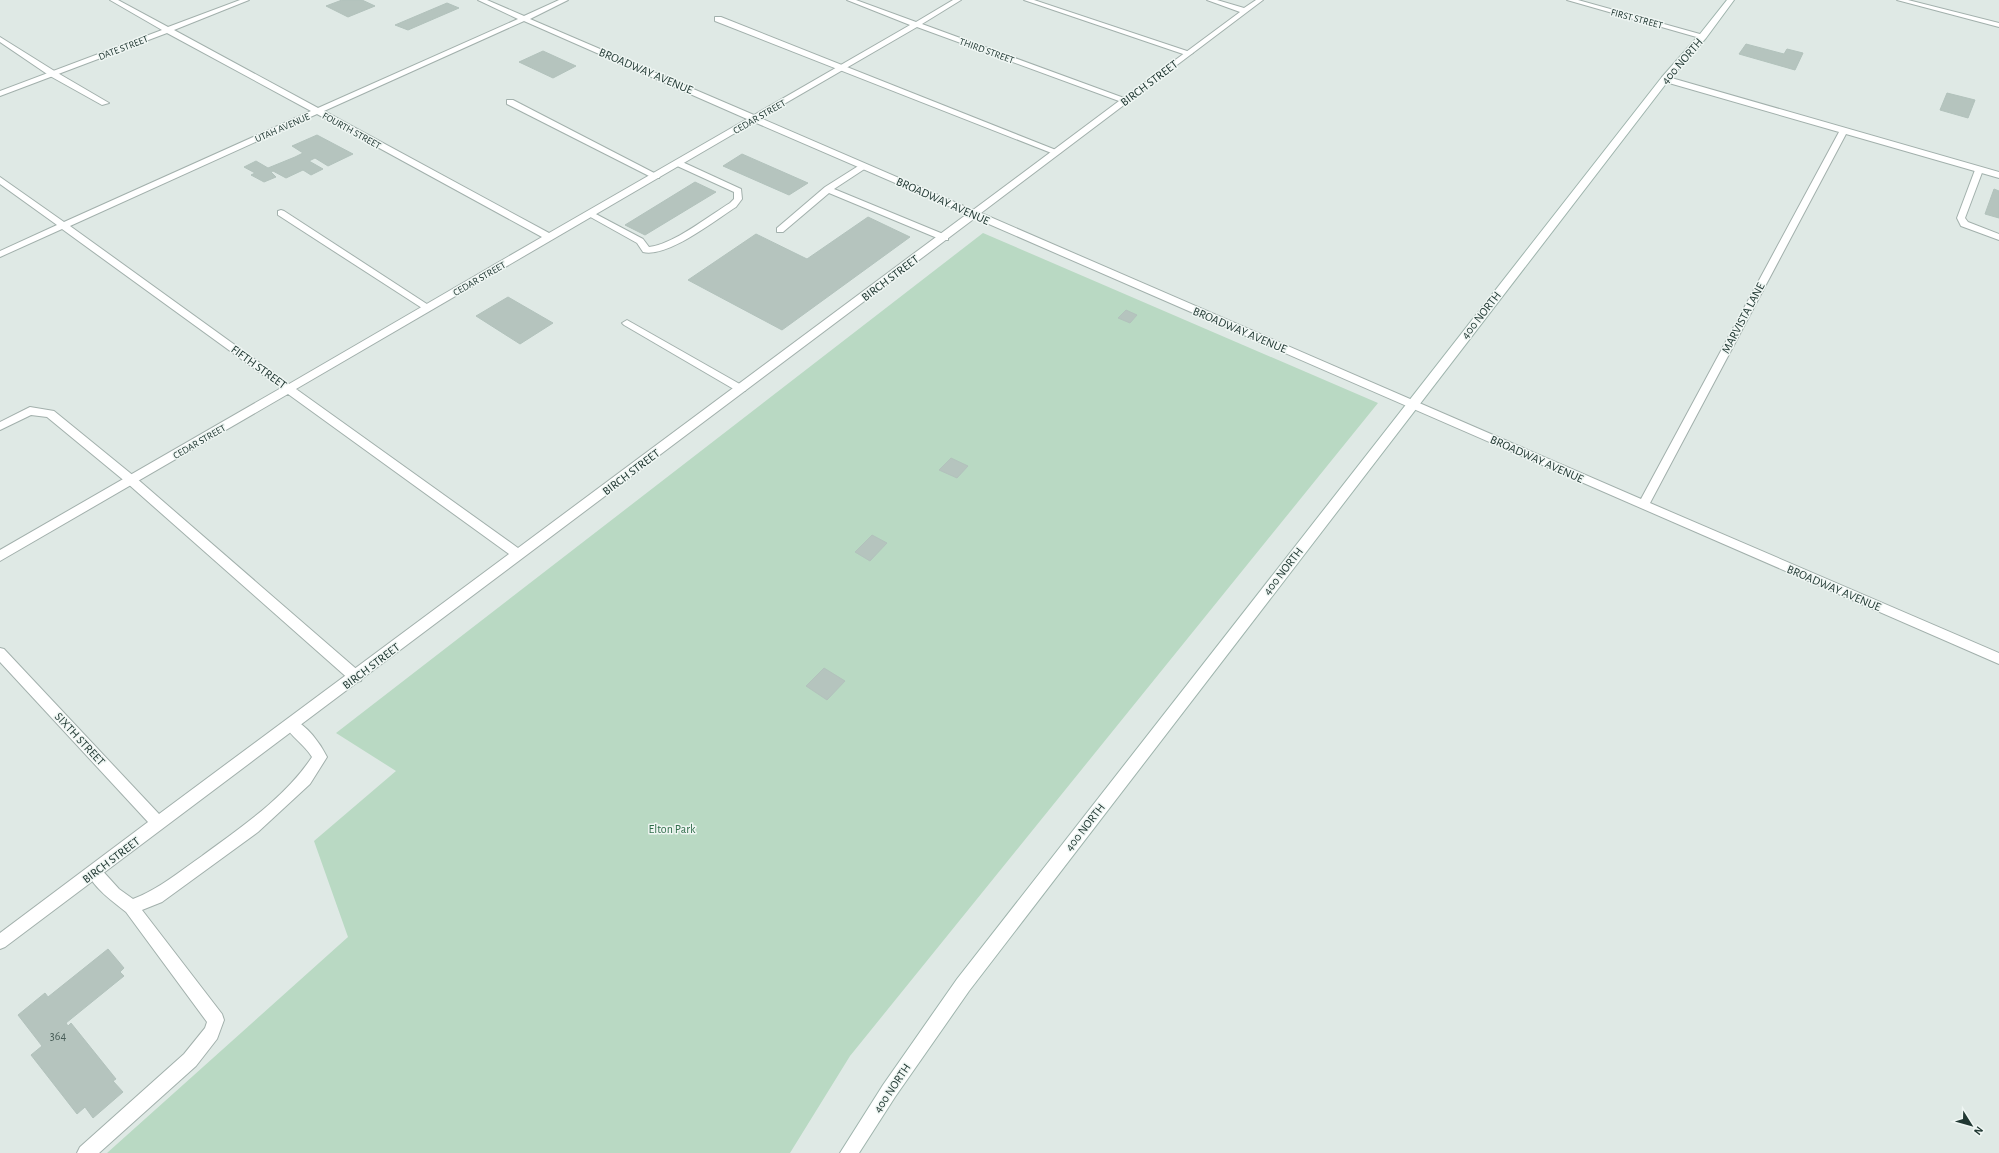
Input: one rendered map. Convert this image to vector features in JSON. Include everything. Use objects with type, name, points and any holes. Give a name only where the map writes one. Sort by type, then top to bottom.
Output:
[{"type":"street","name":"FOURTH STREET","points":[[113,0],[549,237]]},
{"type":"street","name":"DATE STREET","points":[[0,94],[246,0]]},
{"type":"street","name":"BROADWAY AVENUE","points":[[481,0],[1999,659]]},
{"type":"street","name":"UTAH AVENUE","points":[[0,254],[565,0]]},
{"type":"street","name":"THIRD STREET","points":[[850,0],[1125,101]]},
{"type":"street","name":"CEDAR STREET","points":[[0,556],[958,0]]},
{"type":"street","points":[[1027,0],[1189,53]]},
{"type":"street","points":[[1210,0],[1245,11]]},
{"type":"street","name":"BIRCH STREET","points":[[0,942],[945,238],[973,214],[1260,0]]},
{"type":"street","name":"FIRST STREET","points":[[1570,0],[1703,36]]},
{"type":"street","name":"400 NORTH","points":[[849,1153],[889,1091],[963,985],[1665,79],[1703,36],[1731,0]]},
{"type":"street","points":[[1900,0],[1999,25]]},
{"type":"street","points":[[718,19],[1057,152]]},
{"type":"street","points":[[0,39],[53,74],[105,103]]},
{"type":"street","points":[[1665,79],[1999,175]]},
{"type":"street","points":[[510,102],[656,176]]},
{"type":"street","name":"MARVISTA LANE","points":[[1643,505],[1844,130]]},
{"type":"street","points":[[589,214],[640,241],[646,250],[659,249],[674,242],[733,205],[738,199],[738,192],[678,163]]},
{"type":"street","points":[[780,230],[828,189],[863,166]]},
{"type":"street","points":[[1979,170],[1962,218],[1964,224],[1999,237]]},
{"type":"street","name":"FIFTH STREET","points":[[0,180],[519,555]]},
{"type":"street","points":[[828,189],[945,238]]},
{"type":"street","points":[[281,213],[428,308]]},
{"type":"street","points":[[627,323],[741,389]]},
{"type":"street","points":[[0,426],[30,411],[50,414],[131,480],[356,677]]},
{"type":"street","name":"SIXTH STREET","points":[[0,653],[159,824]]},
{"type":"street","points":[[131,907],[157,898],[253,827],[305,780],[320,757],[312,743],[292,725]]},
{"type":"street","points":[[86,1153],[190,1060],[211,1033],[216,1020],[131,907],[114,894],[94,872]]},
{"type":"green space","name":"Elton Park","points":[[983,233],[1378,403],[850,1056],[790,1153],[107,1153],[348,937],[314,841],[396,771],[336,733]]},
{"type":"building","points":[[342,0],[362,0],[375,6],[348,17],[326,6]]},
{"type":"building","points":[[447,3],[459,8],[408,30],[395,25]]},
{"type":"building","points":[[1746,44],[1784,54],[1787,49],[1803,53],[1795,70],[1739,54]]},
{"type":"building","points":[[543,51],[576,66],[553,78],[519,62]]},
{"type":"building","points":[[1947,93],[1975,100],[1968,118],[1940,110]]},
{"type":"building","points":[[317,135],[353,154],[328,166],[315,158],[309,161],[323,169],[311,175],[303,170],[286,178],[273,171],[271,172],[276,177],[264,182],[251,175],[255,173],[244,167],[256,161],[268,168],[295,157],[303,153],[292,146]]},
{"type":"building","points":[[742,154],[808,183],[789,195],[723,166]]},
{"type":"building","points":[[695,182],[716,192],[645,235],[625,225]]},
{"type":"building","points":[[1994,189],[1999,191],[1999,218],[1985,214]]},
{"type":"building","points":[[868,217],[910,237],[782,330],[688,280],[756,234],[807,259]]},
{"type":"building","points":[[508,297],[553,323],[520,344],[476,316]]},
{"type":"building","points":[[1126,310],[1137,315],[1130,323],[1118,318]]},
{"type":"building","points":[[951,458],[968,466],[957,478],[939,470]]},
{"type":"building","points":[[872,535],[887,543],[870,561],[855,552]]},
{"type":"building","points":[[824,668],[845,681],[827,700],[806,686]]},
{"type":"building","points":[[108,949],[124,968],[120,972],[124,976],[66,1023],[68,1026],[71,1023],[116,1079],[113,1081],[123,1092],[93,1118],[85,1107],[77,1114],[31,1055],[42,1046],[18,1015],[45,993],[48,997]]}]
